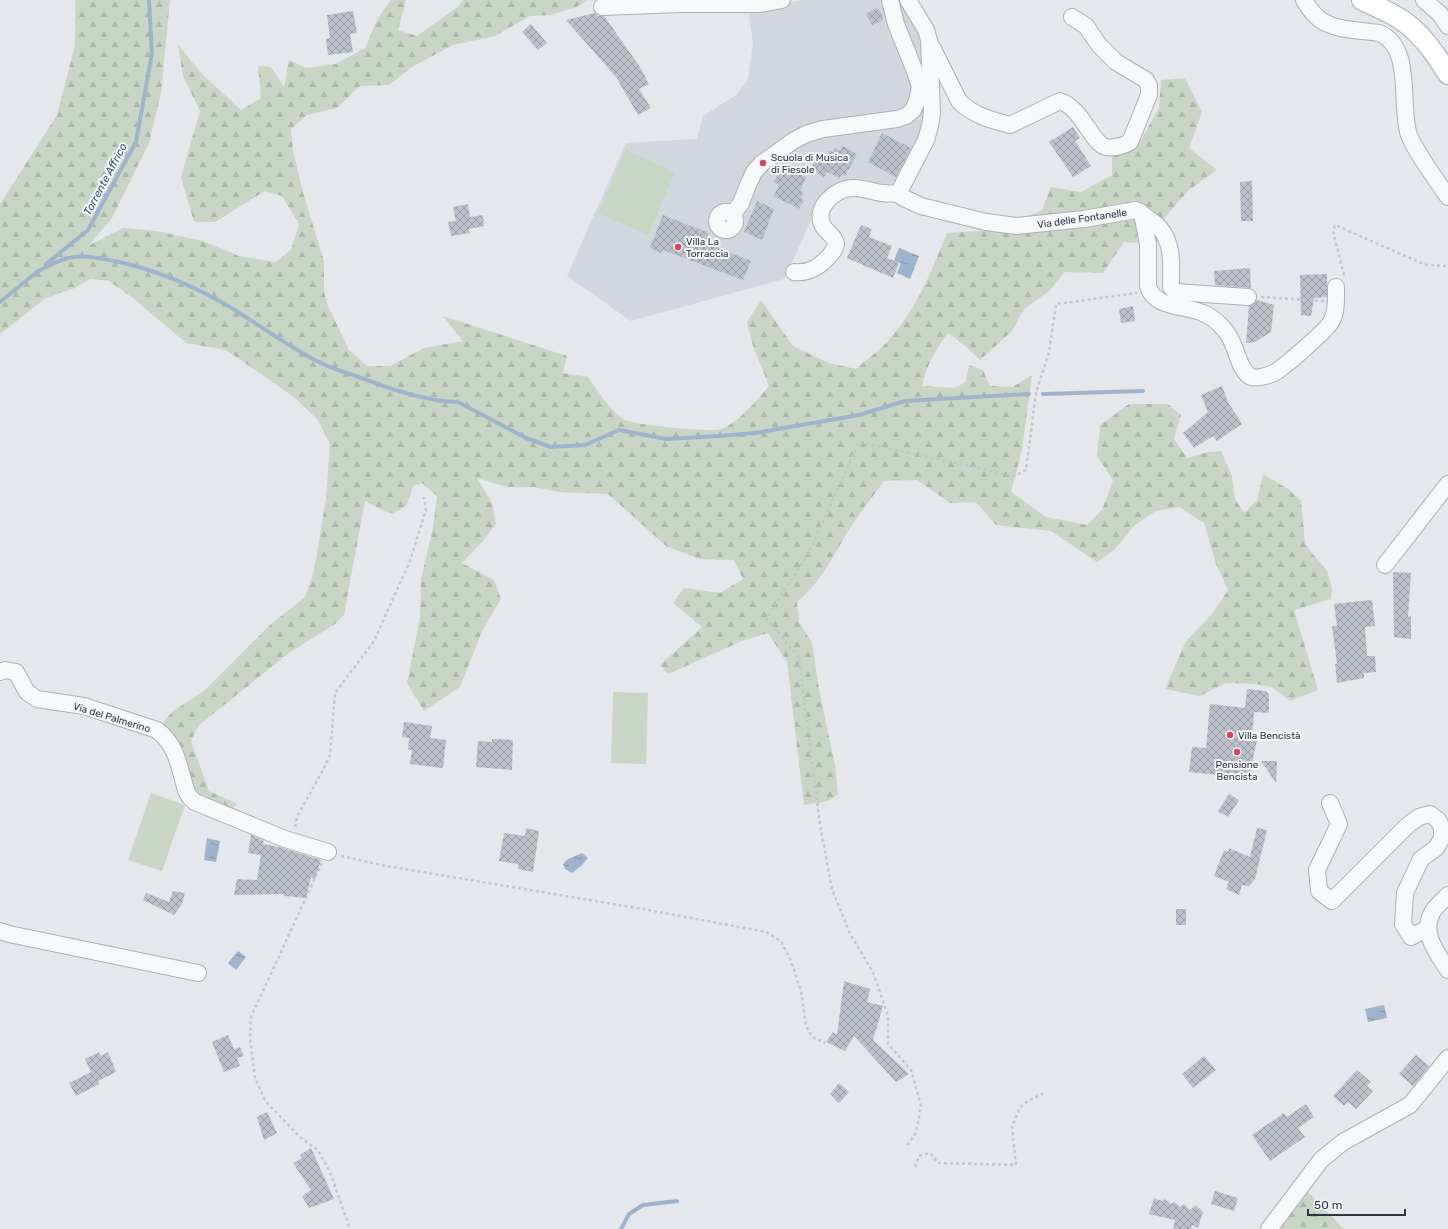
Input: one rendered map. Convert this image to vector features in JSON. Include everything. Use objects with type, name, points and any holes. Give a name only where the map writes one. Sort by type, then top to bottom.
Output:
[{"type":"main road","points":[[1362,0],[1406,23],[1426,41],[1448,74]]},
{"type":"street","points":[[602,7],[680,4],[760,4],[782,0]]},
{"type":"street","points":[[733,214],[741,203],[754,172],[761,164],[793,141],[806,134],[823,129],[897,119],[906,116],[913,110],[917,101],[920,87],[896,24],[890,0]]},
{"type":"street","points":[[908,0],[926,30],[929,40],[959,101],[964,106],[984,117],[1010,125],[1060,102],[1066,103],[1075,111],[1100,144],[1107,147],[1124,146],[1130,142],[1149,94],[1149,86],[1146,80],[1116,62],[1099,45],[1086,26],[1072,17]]},
{"type":"street","points":[[1304,0],[1315,16],[1323,22],[1334,27],[1379,33],[1392,41],[1400,60],[1406,122],[1409,134],[1414,145],[1448,198]]},
{"type":"street","points":[[1424,0],[1440,14],[1448,26]]},
{"type":"street","points":[[794,272],[801,273],[816,268],[826,260],[836,248],[834,238],[823,226],[822,220],[824,206],[835,194],[851,188],[858,188],[882,193],[900,194],[900,190],[926,140],[930,126],[932,113],[929,40]]},
{"type":"street","name":"Via delle Fontanelle","points":[[900,194],[906,200],[921,206],[986,222],[1016,226],[1084,219],[1136,210],[1142,214],[1148,244],[1148,286],[1150,291]]},
{"type":"street","points":[[1142,214],[1158,226],[1169,242],[1171,254],[1171,287],[1173,291],[1248,297]]},
{"type":"street","points":[[1150,291],[1153,296],[1159,300],[1199,311],[1215,320],[1232,341],[1245,371],[1250,376],[1255,378],[1274,373],[1328,327],[1334,314],[1336,294]]},
{"type":"street","points":[[1385,565],[1448,484]]},
{"type":"street","name":"Via del Palmerino","points":[[0,672],[5,670],[16,672],[27,692],[37,699],[84,706],[157,730],[166,737],[173,747],[186,790],[195,802],[271,833],[328,852]]},
{"type":"street","points":[[1330,803],[1339,824],[1317,870],[1319,891],[1332,901],[1408,825],[1420,816],[1430,814],[1438,820],[1442,828],[1442,838],[1436,848],[1421,859],[1405,893],[1403,924],[1411,937],[1428,928]]},
{"type":"street","points":[[1448,895],[1433,911],[1428,928],[1430,938],[1448,970]]},
{"type":"street","points":[[0,931],[198,973]]},
{"type":"street","points":[[1268,1229],[1321,1160],[1343,1142],[1410,1105],[1448,1058]]},
{"type":"path","points":[[1248,297],[1336,294],[1346,282],[1333,231],[1335,225],[1427,265],[1448,266]]},
{"type":"path","points":[[907,1145],[916,1133],[921,1106],[910,1070],[888,1044],[888,1016],[873,972],[850,934],[832,889],[820,825],[799,658],[766,618],[807,556],[859,442],[1015,476],[1026,470],[1036,393],[1049,352],[1056,304],[1150,291]]},
{"type":"path","points":[[296,842],[295,824],[297,817],[330,756],[335,693],[374,641],[410,561],[426,510],[424,497]]},
{"type":"path","points":[[350,1229],[330,1172],[318,1150],[300,1137],[266,1102],[255,1078],[250,1038],[251,1017],[328,852],[381,865],[648,910],[766,932],[781,941],[791,961],[801,991],[806,1026],[812,1037],[825,1043]]},
{"type":"path","points":[[915,1167],[919,1156],[930,1153],[938,1163],[1016,1165],[1012,1127],[1020,1107],[1044,1093]]},
{"type":"shaded area","name":"Scuola di Musica di Fiesole","points":[[803,0],[904,0],[924,40],[926,127],[899,184],[848,185],[821,199],[784,279],[631,321],[567,276],[626,143],[697,139],[703,116],[736,95],[748,80],[753,42],[748,9]]},
{"type":"green space","points":[[75,0],[170,0],[161,93],[149,143],[112,218],[89,245],[123,228],[157,231],[203,241],[239,256],[275,262],[291,250],[299,224],[282,196],[265,191],[215,222],[194,222],[181,177],[200,111],[183,76],[178,45],[202,74],[241,110],[261,98],[258,66],[271,67],[284,87],[289,60],[306,68],[336,64],[365,48],[378,18],[391,0],[406,0],[398,30],[417,36],[458,7],[463,0],[589,0],[576,7],[550,15],[530,16],[495,36],[453,45],[412,67],[389,85],[360,86],[337,108],[307,115],[291,129],[293,151],[304,196],[324,261],[324,292],[328,306],[349,350],[367,366],[390,366],[424,348],[463,341],[443,316],[567,356],[563,373],[588,377],[608,405],[623,419],[641,424],[689,429],[722,429],[736,421],[769,386],[753,346],[747,322],[761,300],[793,346],[829,363],[856,369],[886,343],[903,323],[924,286],[947,233],[998,230],[1042,210],[1051,187],[1081,192],[1112,175],[1112,157],[1138,145],[1159,108],[1161,80],[1185,78],[1202,112],[1189,148],[1217,170],[1189,190],[1166,216],[1156,244],[1124,242],[1103,273],[1065,272],[1048,292],[1024,309],[1012,331],[980,360],[963,344],[948,333],[932,358],[922,386],[954,388],[966,382],[969,365],[983,370],[990,386],[1013,387],[1032,375],[1022,450],[1011,492],[1046,517],[1087,525],[1102,510],[1113,480],[1097,456],[1100,425],[1129,404],[1168,404],[1181,415],[1174,439],[1187,458],[1208,452],[1221,451],[1232,476],[1235,499],[1244,513],[1257,500],[1263,474],[1288,489],[1301,501],[1305,543],[1327,571],[1332,588],[1331,599],[1294,610],[1318,690],[1290,701],[1272,687],[1256,684],[1226,683],[1200,696],[1165,689],[1186,641],[1213,613],[1228,590],[1216,564],[1204,523],[1179,507],[1156,511],[1135,525],[1114,550],[1097,562],[1051,531],[996,525],[976,502],[950,503],[917,480],[884,481],[856,519],[823,573],[807,593],[797,602],[799,622],[812,643],[819,689],[835,765],[838,794],[828,801],[804,805],[787,662],[768,633],[742,641],[668,674],[660,665],[702,627],[673,603],[684,588],[720,593],[743,579],[734,560],[700,559],[666,546],[608,494],[559,492],[534,487],[507,487],[477,478],[492,503],[496,524],[482,542],[462,563],[494,580],[501,599],[482,631],[460,687],[424,711],[407,683],[420,617],[421,579],[433,528],[437,496],[422,483],[413,486],[407,505],[393,514],[365,501],[344,615],[335,624],[289,653],[199,725],[191,741],[209,791],[238,804],[224,814],[195,802],[157,730],[173,711],[204,691],[270,625],[305,597],[314,571],[326,499],[330,444],[318,420],[294,397],[226,350],[186,343],[133,298],[109,281],[90,279],[75,288],[46,298],[0,334],[0,204],[57,115],[75,45]]},
{"type":"green space","points":[[626,150],[675,172],[648,235],[598,213]]},
{"type":"green space","points":[[613,692],[648,693],[646,764],[611,763]]},
{"type":"green space","points":[[151,793],[185,805],[162,871],[128,860]]},
{"type":"green space","points":[[1307,1191],[1344,1229],[1272,1229]]},
{"type":"water","points":[[899,248],[919,256],[910,279],[897,273],[901,263],[894,261]]},
{"type":"water","points":[[207,838],[220,841],[216,862],[204,860]]},
{"type":"water","points":[[582,853],[588,858],[581,866],[572,873],[565,869],[563,864],[568,859]]},
{"type":"water","points":[[238,951],[246,957],[236,970],[228,963]]},
{"type":"water","points":[[1384,1005],[1387,1018],[1368,1022],[1365,1009]]},
{"type":"building","points":[[877,8],[883,16],[882,21],[872,25],[866,14]]},
{"type":"building","points":[[353,11],[357,33],[350,34],[353,52],[328,55],[326,39],[330,38],[327,15]]},
{"type":"building","points":[[595,13],[598,16],[604,16],[640,67],[649,84],[639,89],[651,108],[638,115],[616,77],[566,20]]},
{"type":"building","points":[[531,24],[547,43],[538,50],[522,32]]},
{"type":"building","points":[[1073,127],[1080,138],[1075,141],[1091,166],[1073,177],[1049,142]]},
{"type":"building","points":[[882,133],[911,148],[896,177],[868,162]]},
{"type":"building","points":[[843,146],[857,154],[845,176],[842,174],[839,178],[827,172],[824,177],[811,169],[816,158],[820,159],[822,155],[826,157],[829,151],[833,152],[835,148],[840,151]]},
{"type":"building","points":[[782,165],[806,177],[800,191],[803,192],[801,198],[804,200],[799,209],[774,196],[779,185],[774,182]]},
{"type":"building","points":[[1252,181],[1253,221],[1241,221],[1240,182]]},
{"type":"building","points":[[757,201],[774,209],[762,240],[744,232]]},
{"type":"building","points":[[468,204],[470,217],[483,215],[484,226],[469,229],[470,233],[451,236],[448,222],[456,221],[453,207]]},
{"type":"building","name":"Villa La Torraccia","points":[[663,215],[709,233],[705,243],[751,261],[743,280],[663,250],[661,253],[650,248]]},
{"type":"building","points":[[861,225],[872,229],[869,237],[892,246],[887,258],[899,263],[893,278],[847,258]]},
{"type":"building","points":[[1250,268],[1251,288],[1215,285],[1214,271]]},
{"type":"building","points":[[1327,274],[1327,297],[1314,298],[1311,316],[1301,315],[1300,275]]},
{"type":"building","points":[[1257,300],[1274,305],[1271,332],[1255,342],[1246,343],[1249,306]]},
{"type":"building","points":[[1133,306],[1135,321],[1121,323],[1119,309]]},
{"type":"building","points":[[1222,386],[1228,402],[1242,424],[1217,441],[1213,436],[1194,448],[1183,433],[1208,412],[1201,395]]},
{"type":"building","points":[[1393,572],[1411,573],[1408,617],[1411,616],[1411,639],[1394,637]]},
{"type":"building","points":[[1372,600],[1375,626],[1365,627],[1367,656],[1375,656],[1376,672],[1364,673],[1364,678],[1337,683],[1335,664],[1337,664],[1332,626],[1337,626],[1334,604]]},
{"type":"building","name":"Villa Bencistà","points":[[1247,689],[1266,691],[1269,694],[1269,713],[1254,712],[1252,739],[1257,740],[1249,778],[1189,772],[1192,747],[1206,748],[1210,704],[1245,708]]},
{"type":"building","points":[[404,722],[432,726],[430,738],[446,740],[443,768],[410,764],[412,750],[408,750],[409,738],[402,737]]},
{"type":"building","points":[[492,739],[513,740],[512,770],[476,767],[478,741],[492,742]]},
{"type":"building","points":[[1261,761],[1277,761],[1276,783]]},
{"type":"building","points":[[1229,794],[1239,800],[1228,817],[1218,811]]},
{"type":"building","points":[[526,828],[539,831],[533,872],[518,869],[518,864],[499,861],[504,833],[525,836]]},
{"type":"building","points":[[1257,828],[1267,830],[1255,879],[1249,886],[1242,885],[1239,895],[1226,889],[1229,882],[1214,876],[1224,850],[1228,852],[1229,848],[1250,857]]},
{"type":"building","points":[[251,835],[264,841],[263,844],[279,847],[321,860],[315,879],[311,877],[306,898],[284,896],[284,894],[234,895],[237,879],[257,880],[261,855],[248,853]]},
{"type":"building","points":[[173,891],[185,893],[182,904],[174,915],[143,900],[146,893],[169,902]]},
{"type":"building","points":[[1176,909],[1186,909],[1186,925],[1176,925]]},
{"type":"building","points":[[844,981],[870,989],[867,1002],[883,1006],[873,1040],[909,1074],[896,1082],[854,1036],[845,1051],[826,1042],[833,1032],[837,1035]]},
{"type":"building","points":[[228,1035],[234,1049],[240,1047],[244,1056],[237,1058],[240,1066],[224,1072],[212,1042]]},
{"type":"building","points":[[99,1052],[101,1056],[108,1052],[116,1072],[98,1081],[99,1084],[76,1096],[69,1083],[91,1072],[85,1059]]},
{"type":"building","points":[[1416,1055],[1429,1066],[1413,1086],[1399,1074]]},
{"type":"building","points":[[1204,1056],[1216,1070],[1193,1088],[1182,1074]]},
{"type":"building","points":[[1357,1070],[1371,1082],[1367,1086],[1373,1091],[1356,1109],[1348,1102],[1344,1106],[1333,1096]]},
{"type":"building","points":[[839,1083],[849,1092],[839,1103],[830,1094]]},
{"type":"building","points":[[1306,1104],[1314,1117],[1298,1128],[1305,1137],[1270,1161],[1252,1135],[1284,1113],[1287,1117]]},
{"type":"building","points":[[267,1112],[277,1133],[264,1140],[257,1117]]},
{"type":"building","points":[[311,1148],[334,1199],[309,1208],[302,1196],[311,1190],[293,1163],[302,1158],[300,1155]]},
{"type":"building","points":[[1215,1191],[1238,1198],[1234,1211],[1211,1204]]},
{"type":"building","points":[[1154,1198],[1162,1201],[1165,1199],[1171,1204],[1175,1202],[1180,1207],[1184,1204],[1190,1210],[1196,1205],[1203,1212],[1198,1228],[1192,1225],[1191,1229],[1173,1229],[1175,1220],[1149,1214]]},
{"type":"waterway","name":"Torrente Affrico","points":[[46,264],[88,230],[136,142],[152,53],[149,0]]},
{"type":"waterway","points":[[37,272],[68,258],[94,257],[132,265],[159,274],[186,284],[223,303],[294,348],[328,366],[406,393],[432,399],[458,402],[526,438],[551,447],[585,445],[619,430],[666,439],[755,433],[859,415],[905,401],[1029,394]]},
{"type":"waterway","name":"Torrente Affrico","points":[[0,302],[38,271]]},
{"type":"waterway","points":[[1043,394],[1143,391]]},
{"type":"waterway","points":[[621,1229],[629,1214],[643,1205],[677,1201]]},
{"type":"place","name":"Scuola di Musica di Fiesole","points":[[763,163]]},
{"type":"place","name":"Villa La Torraccia","points":[[678,247]]},
{"type":"place","name":"Villa Bencistà","points":[[1230,735]]},
{"type":"place","name":"Pensione Bencista","points":[[1237,752]]}]
